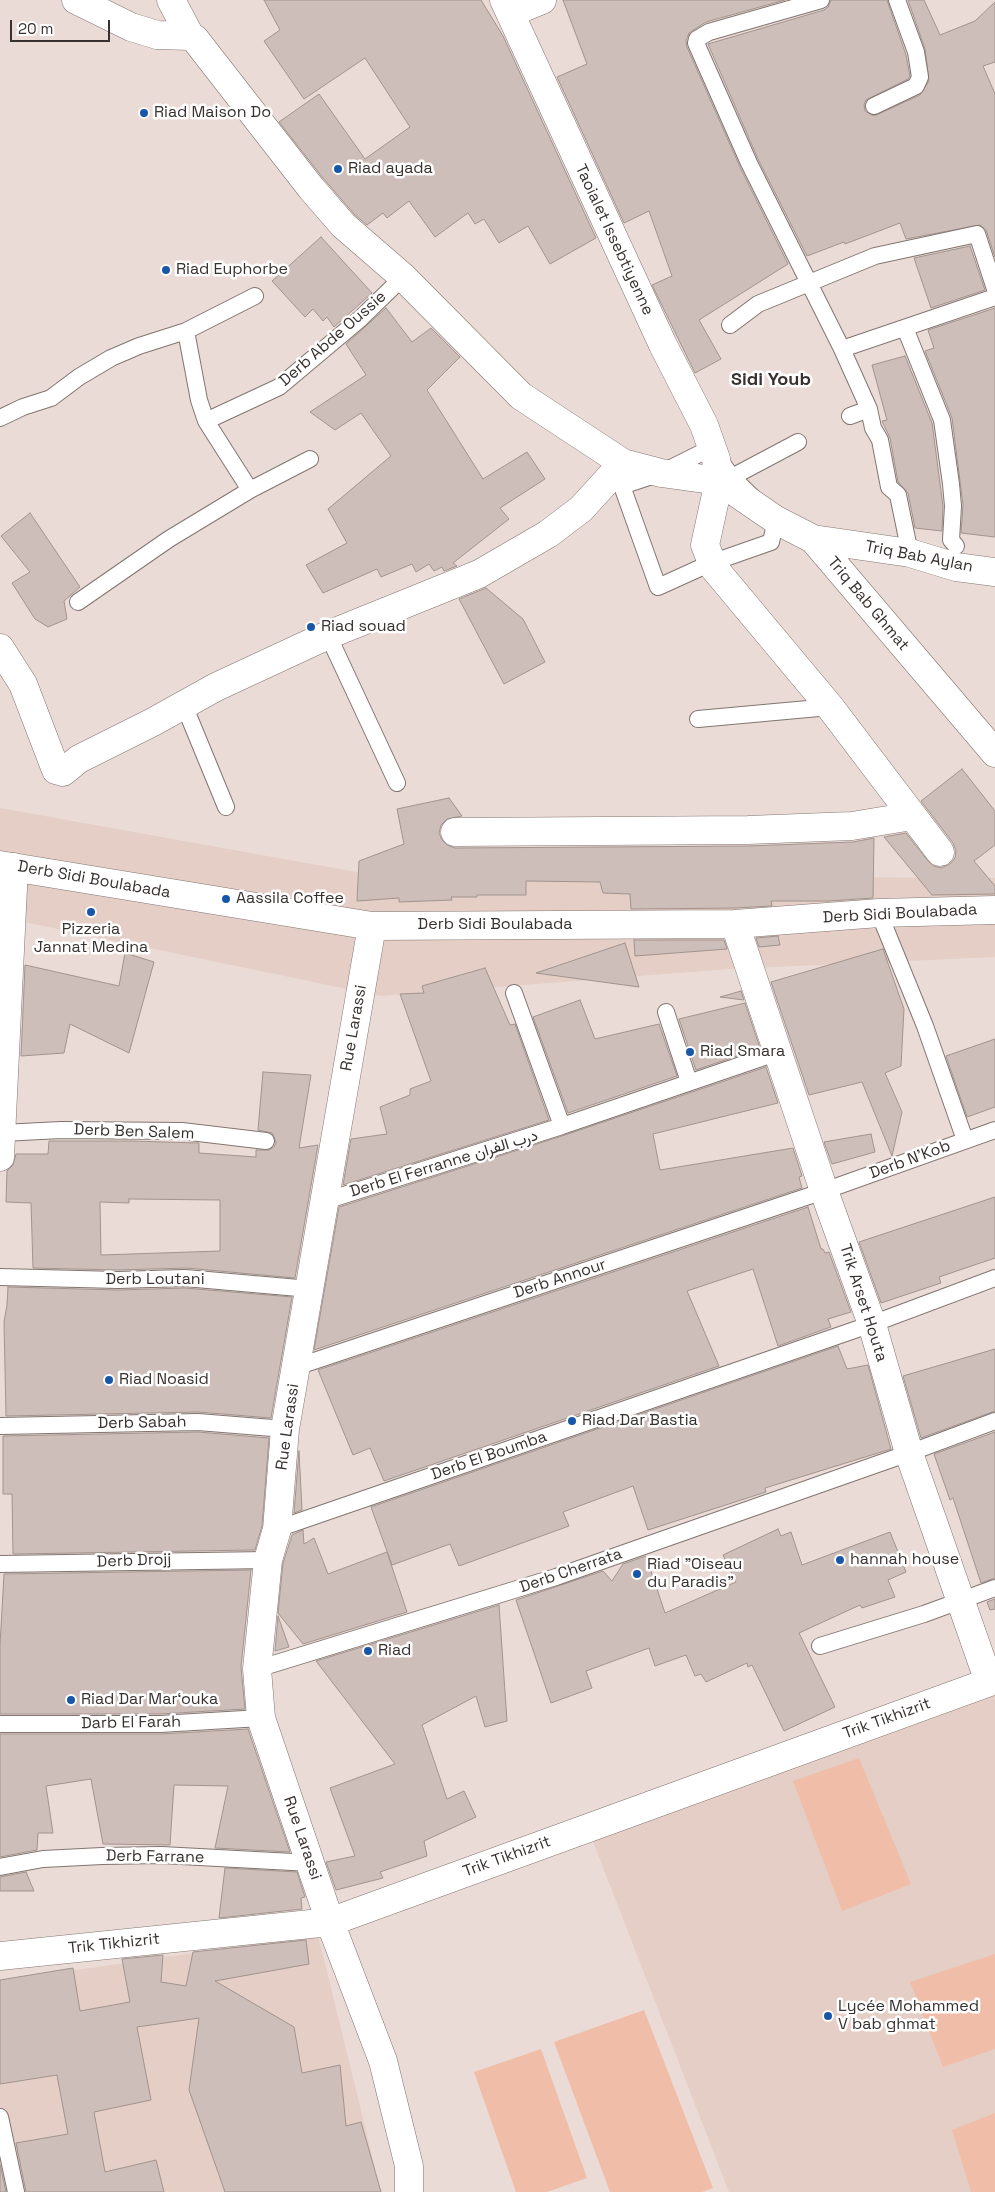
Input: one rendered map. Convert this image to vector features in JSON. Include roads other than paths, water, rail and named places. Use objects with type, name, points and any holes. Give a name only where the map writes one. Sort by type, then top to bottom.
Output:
[{"type":"street","points":[[76,0],[131,27],[156,35],[190,36],[195,39],[311,188],[343,225],[403,277],[522,396],[623,463],[661,473],[726,479],[705,545],[711,563],[830,707],[940,852]]},
{"type":"street","points":[[171,0],[190,36]]},
{"type":"street","points":[[507,7],[542,0]]},
{"type":"street","name":"Taoialet Issebtiyenne","points":[[507,7],[662,345],[704,425],[711,448],[726,479]]},
{"type":"street","points":[[0,648],[23,684],[54,766],[60,772],[66,771],[79,759],[216,687],[328,635],[479,574],[548,534],[581,509],[623,463]]},
{"type":"street","name":"Triq Bab Ghmat","points":[[726,479],[776,520],[813,539],[995,753]]},
{"type":"street","name":"Triq Bab Aylan","points":[[813,539],[910,553],[956,567],[995,572]]},
{"type":"street","points":[[455,832],[748,830],[852,826],[912,816]]},
{"type":"street","points":[[1,1145],[7,866]]},
{"type":"street","name":"Derb Sidi Boulabada","points":[[7,866],[372,926],[735,924],[879,913],[995,910]]},
{"type":"street","name":"Trik Arset Houta","points":[[735,924],[824,1191],[872,1324],[909,1453],[992,1681]]},
{"type":"street","name":"Rue Larassi","points":[[372,926],[310,1290],[284,1429],[277,1530],[268,1560],[257,1669],[261,1718],[330,1922],[383,2062],[409,2166],[409,2192]]},
{"type":"street","name":"Trik Tikhizrit","points":[[0,1956],[330,1922],[992,1681]]},
{"type":"lane","points":[[821,0],[709,32],[697,39],[696,43],[749,163],[842,349],[869,409],[873,428],[880,440],[889,487],[898,495],[910,553]]},
{"type":"lane","points":[[874,106],[916,86],[920,77],[916,52],[897,0]]},
{"type":"lane","points":[[730,325],[758,304],[875,256],[977,234],[995,289]]},
{"type":"lane","name":"Derb Abde Oussie","points":[[206,421],[279,387],[360,320],[403,277]]},
{"type":"lane","points":[[0,418],[51,398],[79,377],[111,358],[139,346],[186,331],[255,296]]},
{"type":"lane","points":[[842,349],[995,297]]},
{"type":"lane","points":[[905,328],[942,420],[952,484],[951,540],[956,546]]},
{"type":"lane","points":[[186,331],[196,385],[206,421],[250,490]]},
{"type":"lane","points":[[850,416],[869,409]]},
{"type":"lane","points":[[726,479],[798,442]]},
{"type":"lane","points":[[711,448],[661,473],[622,486],[658,587],[711,563],[771,542],[776,520]]},
{"type":"lane","points":[[78,602],[169,540],[250,490],[310,459]]},
{"type":"lane","points":[[328,635],[396,783]]},
{"type":"lane","points":[[184,705],[226,807]]},
{"type":"lane","points":[[698,719],[830,707]]},
{"type":"lane","points":[[879,913],[924,1026],[965,1140]]},
{"type":"lane","points":[[514,993],[562,1126]]},
{"type":"lane","points":[[666,1012],[689,1082]]},
{"type":"lane","name":"Derb El Ferranne درب الفران","points":[[325,1201],[562,1126],[779,1052]]},
{"type":"lane","name":"Derb Ben Salem","points":[[1,1145],[61,1130],[182,1131],[266,1141]]},
{"type":"lane","name":"Derb N'Kob","points":[[824,1191],[995,1130]]},
{"type":"lane","name":"Derb Annour","points":[[296,1367],[824,1191]]},
{"type":"lane","name":"Derb Loutani","points":[[0,1277],[118,1280],[185,1278],[310,1290]]},
{"type":"lane","name":"Derb El Boumba","points":[[277,1530],[872,1324],[995,1278]]},
{"type":"lane","name":"Derb Cherrata","points":[[257,1669],[556,1577],[909,1453],[995,1420]]},
{"type":"lane","name":"Derb Sabah","points":[[0,1426],[198,1422],[284,1429]]},
{"type":"lane","name":"Derb Drojj","points":[[0,1564],[268,1560]]},
{"type":"lane","points":[[820,1646],[912,1618],[995,1588]]},
{"type":"lane","name":"Darb El Farah","points":[[0,1724],[160,1724],[261,1718]]},
{"type":"lane","name":"Derb Farrane","points":[[0,1867],[43,1859],[162,1855],[311,1863]]},
{"type":"lane","points":[[0,2117],[16,2192]]},
{"type":"place","name":"Riad Maison Do","points":[[144,113]]},
{"type":"place","name":"Riad ayada","points":[[338,169]]},
{"type":"place","name":"Riad Euphorbe","points":[[166,270]]},
{"type":"place","name":"Riad souad","points":[[311,627]]},
{"type":"place","name":"Aassila Coffee","points":[[226,899]]},
{"type":"place","name":"Pizzeria Jannat Medina","points":[[91,912]]},
{"type":"place","name":"Riad Smara","points":[[690,1052]]},
{"type":"place","name":"Riad Noasid","points":[[109,1380]]},
{"type":"place","name":"Riad Dar Bastia","points":[[572,1421]]},
{"type":"place","name":"hannah house","points":[[840,1560]]},
{"type":"place","name":"Riad \"Oiseau du Paradis\"","points":[[637,1574]]},
{"type":"place","name":"Riad","points":[[368,1651]]},
{"type":"place","name":"Riad Dar Mar‘ouka","points":[[71,1700]]},
{"type":"place","name":"Lycée Mohammed V bab ghmat","points":[[828,2016]]},
{"type":"district","name":"Sidi Youb","points":[[771,380]]}]
